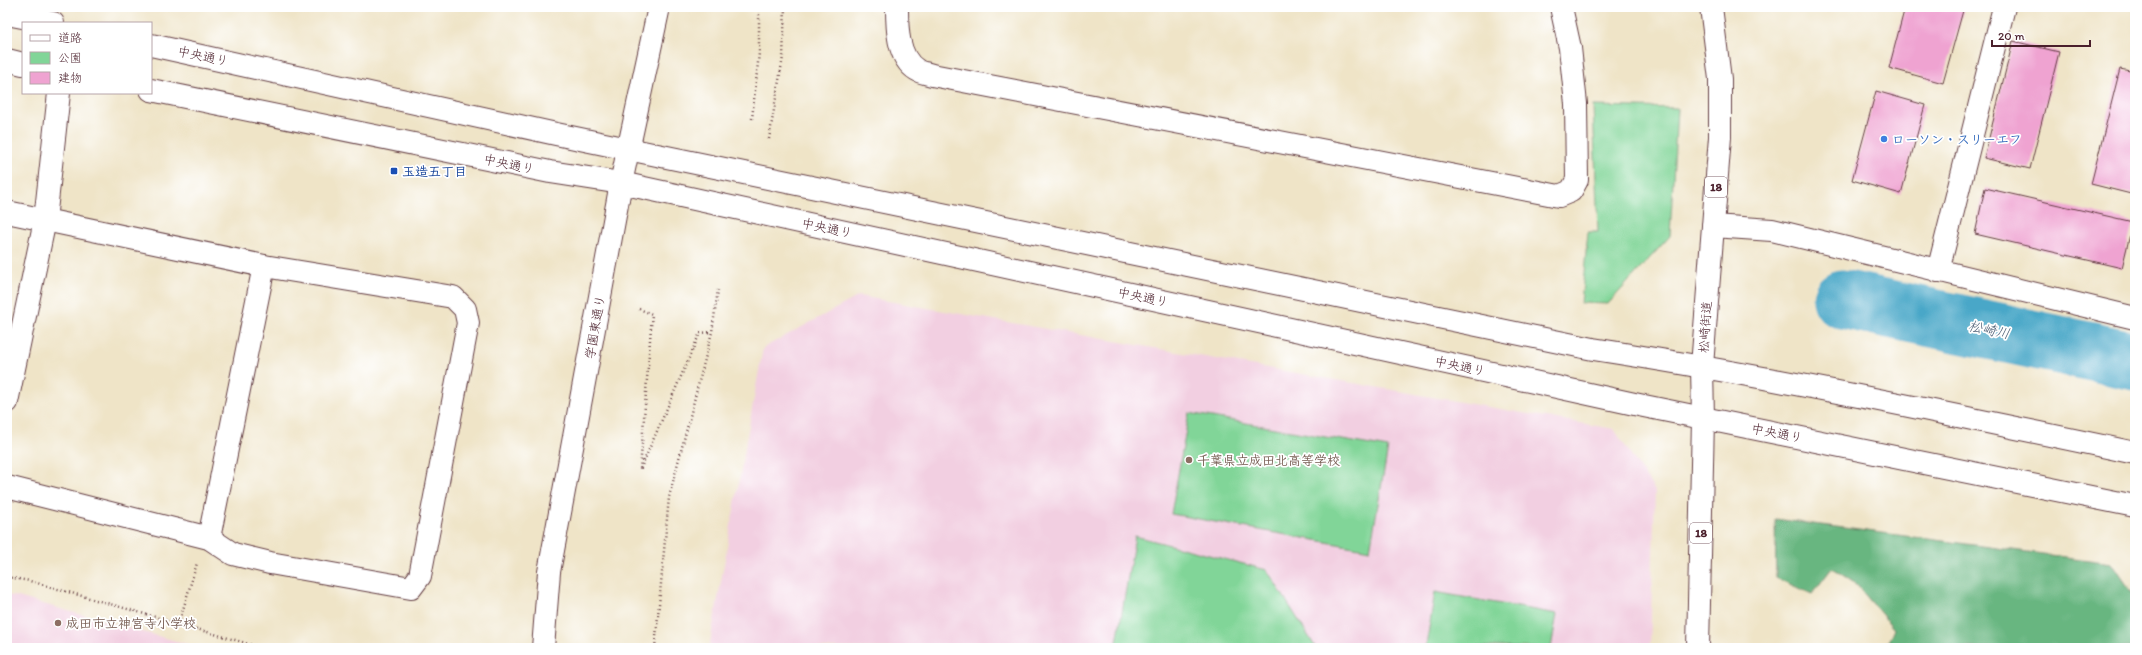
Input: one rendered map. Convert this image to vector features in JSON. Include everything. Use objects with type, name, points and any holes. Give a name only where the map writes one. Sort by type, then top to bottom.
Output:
[{"type":"street","name":"学園東通り","points":[[543,648],[550,572],[621,183],[659,7]]},
{"type":"street","points":[[896,7],[898,40],[906,57],[916,70],[932,75],[1559,196],[1570,191],[1577,180],[1576,104],[1570,48],[1561,7]]},
{"type":"street","name":"松崎街道","points":[[1698,648],[1704,419],[1702,366],[1720,138],[1720,79],[1711,7]]},
{"type":"street","points":[[1938,271],[2004,7]]},
{"type":"street","points":[[7,14],[48,22]]},
{"type":"street","name":"中央通り","points":[[152,44],[556,134],[1593,350],[1702,366],[2135,453]]},
{"type":"street","points":[[7,60],[22,64]]},
{"type":"street","name":"中央通り","points":[[152,90],[550,172],[621,183],[1704,419],[2135,506]]},
{"type":"street","points":[[7,402],[45,220],[59,94]]},
{"type":"street","points":[[7,212],[264,266],[452,297],[465,309],[468,323],[420,576],[411,588],[270,563],[233,554],[209,538],[7,487]]},
{"type":"street","points":[[1713,226],[1772,230],[2135,318]]},
{"type":"street","points":[[209,538],[264,266]]},
{"type":"path","points":[[752,119],[758,53],[759,7]]},
{"type":"path","points":[[769,139],[783,56],[785,7]]},
{"type":"path","points":[[655,648],[669,497],[712,332],[718,290]]},
{"type":"path","points":[[639,309],[652,314],[640,470],[700,333],[712,332]]},
{"type":"path","points":[[179,624],[200,553],[209,538]]},
{"type":"path","points":[[7,577],[30,581],[263,648]]},
{"type":"shaded area","name":"千葉県立成田北高等学校","points":[[859,296],[1614,429],[1655,491],[1650,648],[709,648],[763,348]]},
{"type":"shaded area","name":"成田市立神宮寺小学校","points":[[7,595],[18,597],[201,648],[7,648]]},
{"type":"green space","points":[[1593,106],[1677,108],[1670,236],[1608,304],[1581,303],[1588,232],[1598,232]]},
{"type":"green space","points":[[1189,413],[1388,448],[1370,550],[1171,514]]},
{"type":"green space","points":[[1775,519],[2112,563],[2135,597],[2135,648],[1884,648],[1894,629],[1856,584],[1832,568],[1812,594],[1776,578]]},
{"type":"green space","points":[[1135,536],[1267,570],[1316,648],[1116,648]]},
{"type":"green space","points":[[1435,592],[1557,614],[1551,648],[1426,646]]},
{"type":"building","points":[[1905,7],[1964,7],[1943,83],[1889,68]]},
{"type":"building","points":[[2013,41],[2059,52],[2030,169],[1984,158]]},
{"type":"building","points":[[2120,69],[2135,72],[2135,195],[2091,184]]},
{"type":"building","points":[[1876,91],[1925,105],[1901,194],[1852,180]]},
{"type":"building","points":[[1985,188],[2133,222],[2122,268],[1975,234]]},
{"type":"waterway","name":"松崎川","points":[[1842,299],[2135,361]]},
{"type":"place","name":"ローソン・スリーエフ","points":[[1884,139]]},
{"type":"place","name":"玉造五丁目","points":[[394,171]]},
{"type":"place","name":"千葉県立成田北高等学校","points":[[1189,460]]},
{"type":"place","name":"成田市立神宮寺小学校","points":[[58,623]]}]
